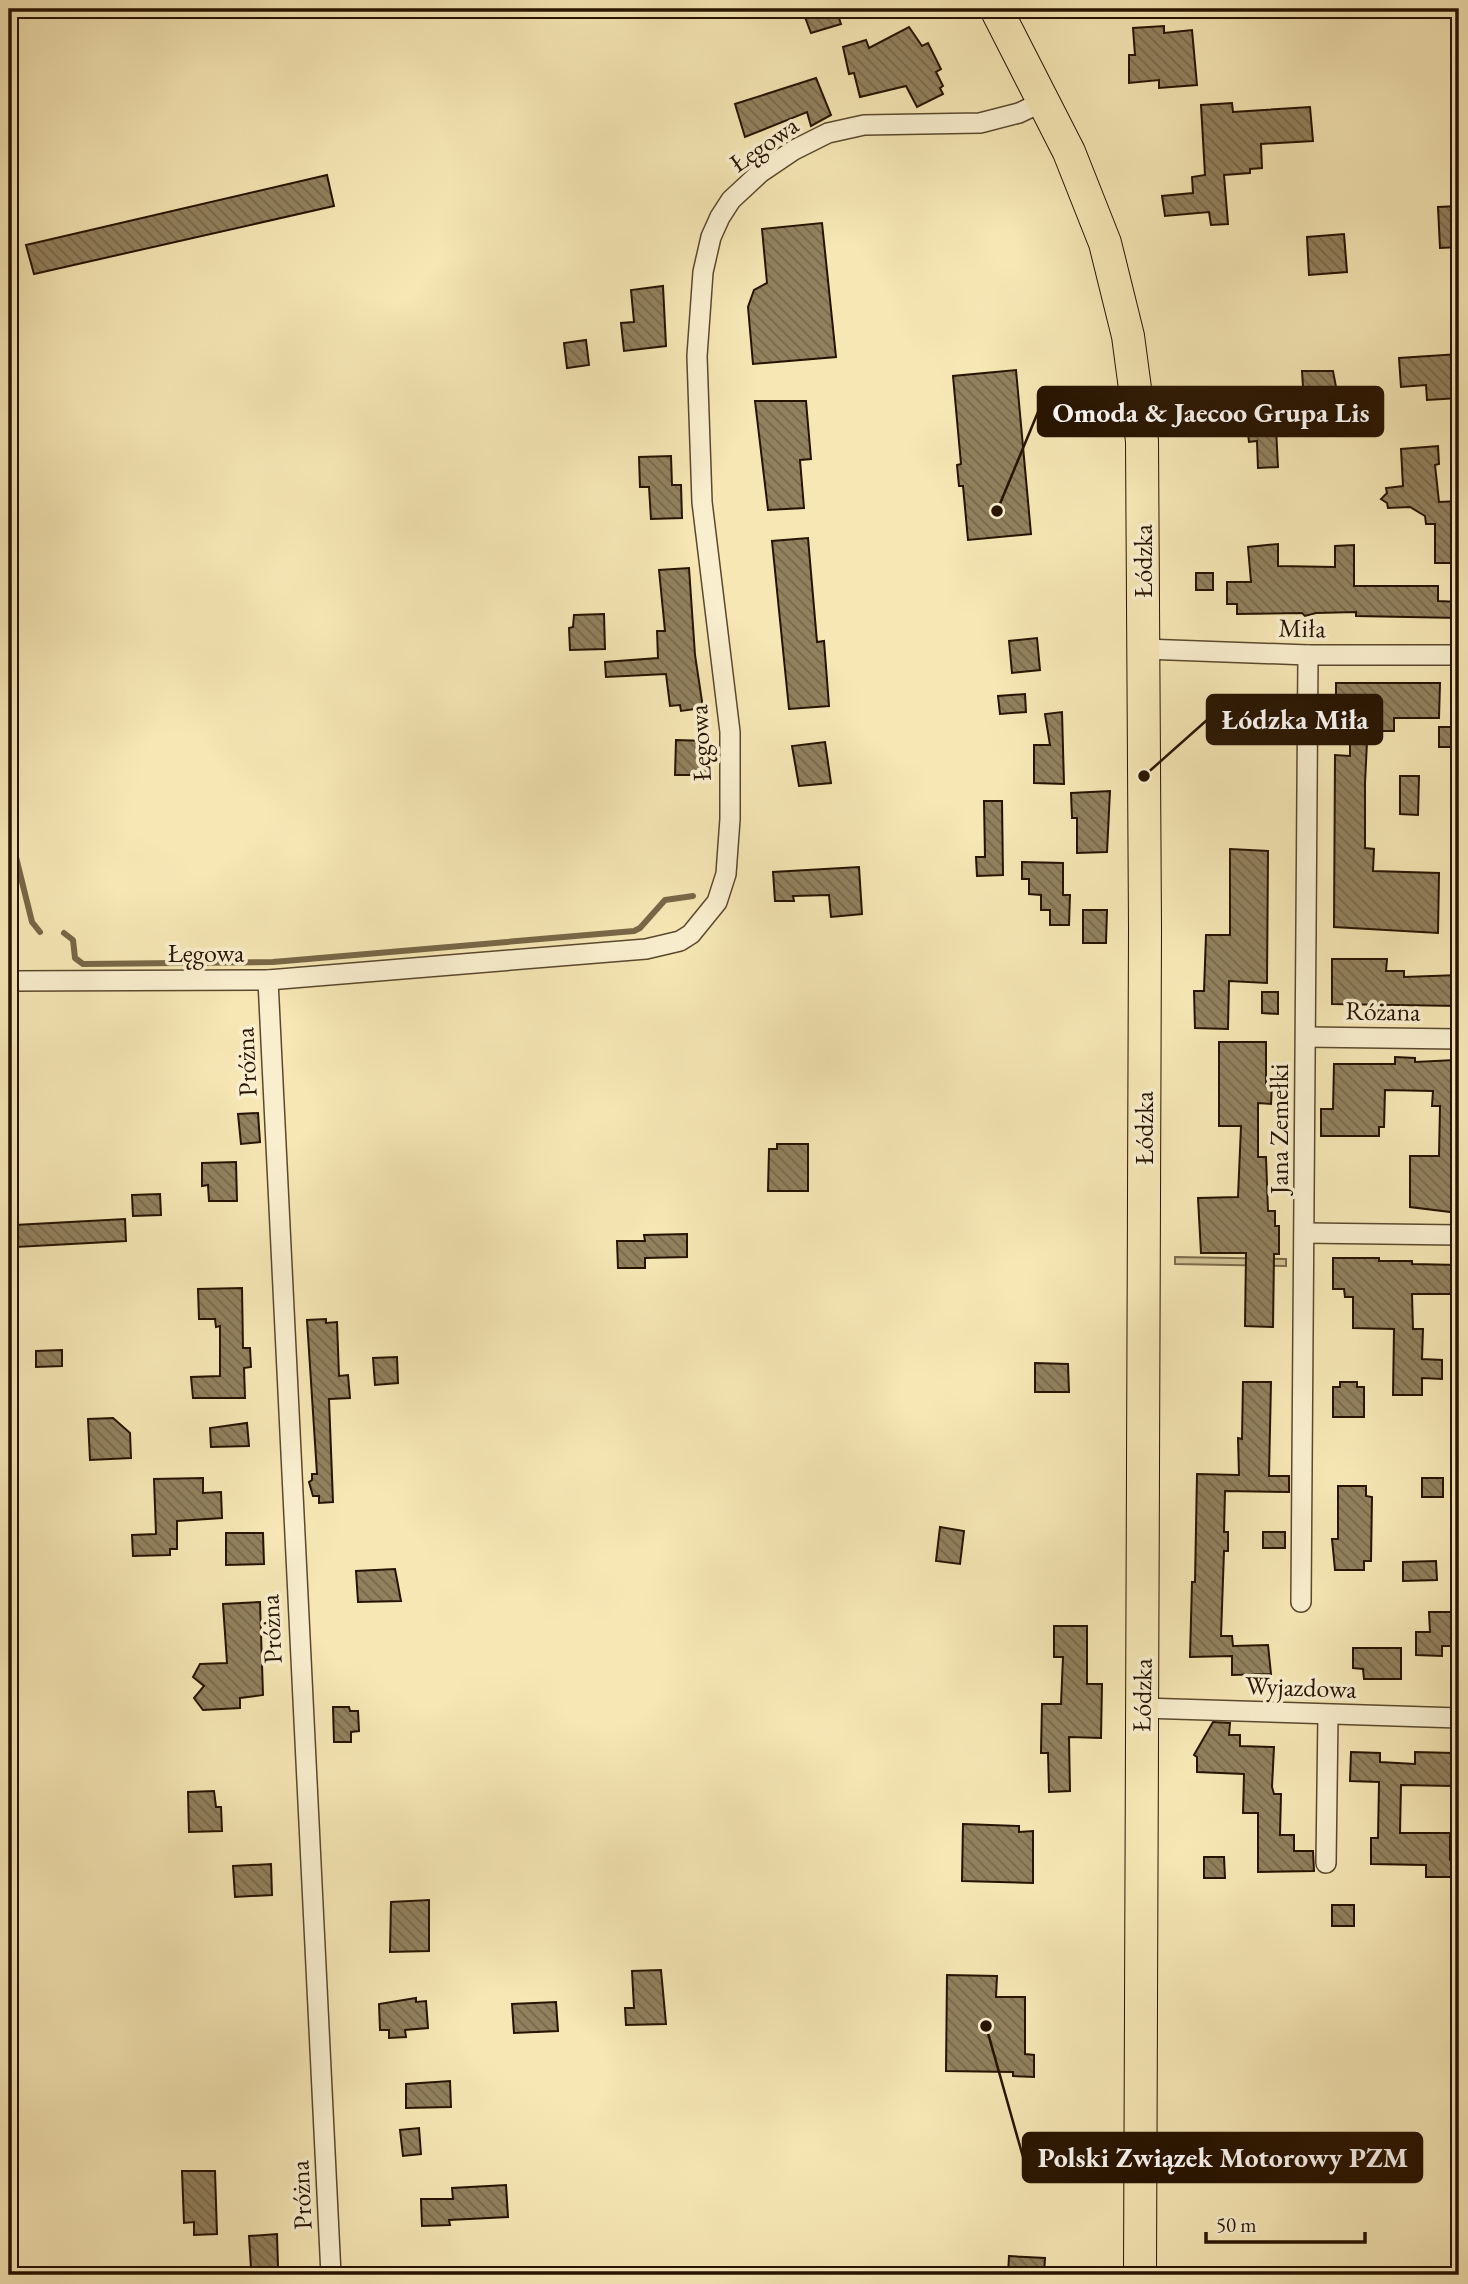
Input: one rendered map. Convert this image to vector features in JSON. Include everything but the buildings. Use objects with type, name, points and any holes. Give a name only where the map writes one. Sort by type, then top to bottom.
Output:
[{"type":"main road","name":"Łódzka","points":[[996,9],[1074,163],[1105,243],[1128,336],[1142,441],[1144,649],[1140,2275]]},
{"type":"street","name":"Łęgowa","points":[[9,981],[268,980],[646,949],[680,941],[691,934],[717,902],[726,874],[730,819],[730,732],[702,502],[698,397],[699,306],[711,237],[720,217],[744,187],[777,160],[828,134],[864,125],[980,123],[1019,113],[1044,101]]},
{"type":"street","name":"Miła","points":[[1144,649],[1308,655],[1459,655]]},
{"type":"street","name":"Jana Zemełki","points":[[1301,1602],[1308,655]]},
{"type":"street","name":"Próżna","points":[[268,980],[331,2275]]},
{"type":"street","name":"Różana","points":[[1306,1037],[1459,1039]]},
{"type":"street","points":[[1305,1233],[1459,1235]]},
{"type":"street","name":"Wyjazdowa","points":[[1142,1708],[1459,1718]]},
{"type":"street","points":[[1326,1863],[1328,1715]]},
{"type":"green space","points":[[1175,1257],[1286,1259],[1286,1266],[1175,1264]]},
{"type":"waterway","points":[[9,829],[32,922],[40,932]]},
{"type":"waterway","points":[[64,933],[73,940],[75,958],[83,964],[273,962],[634,931],[640,928],[665,900],[693,896]]},
{"type":"place","name":"Omoda & Jaecoo Grupa Lis","points":[[997,511]]},
{"type":"place","name":"Łódzka Miła","points":[[1144,776]]},
{"type":"place","name":"Polski Związek Motorowy PZM","points":[[986,2026]]}]
